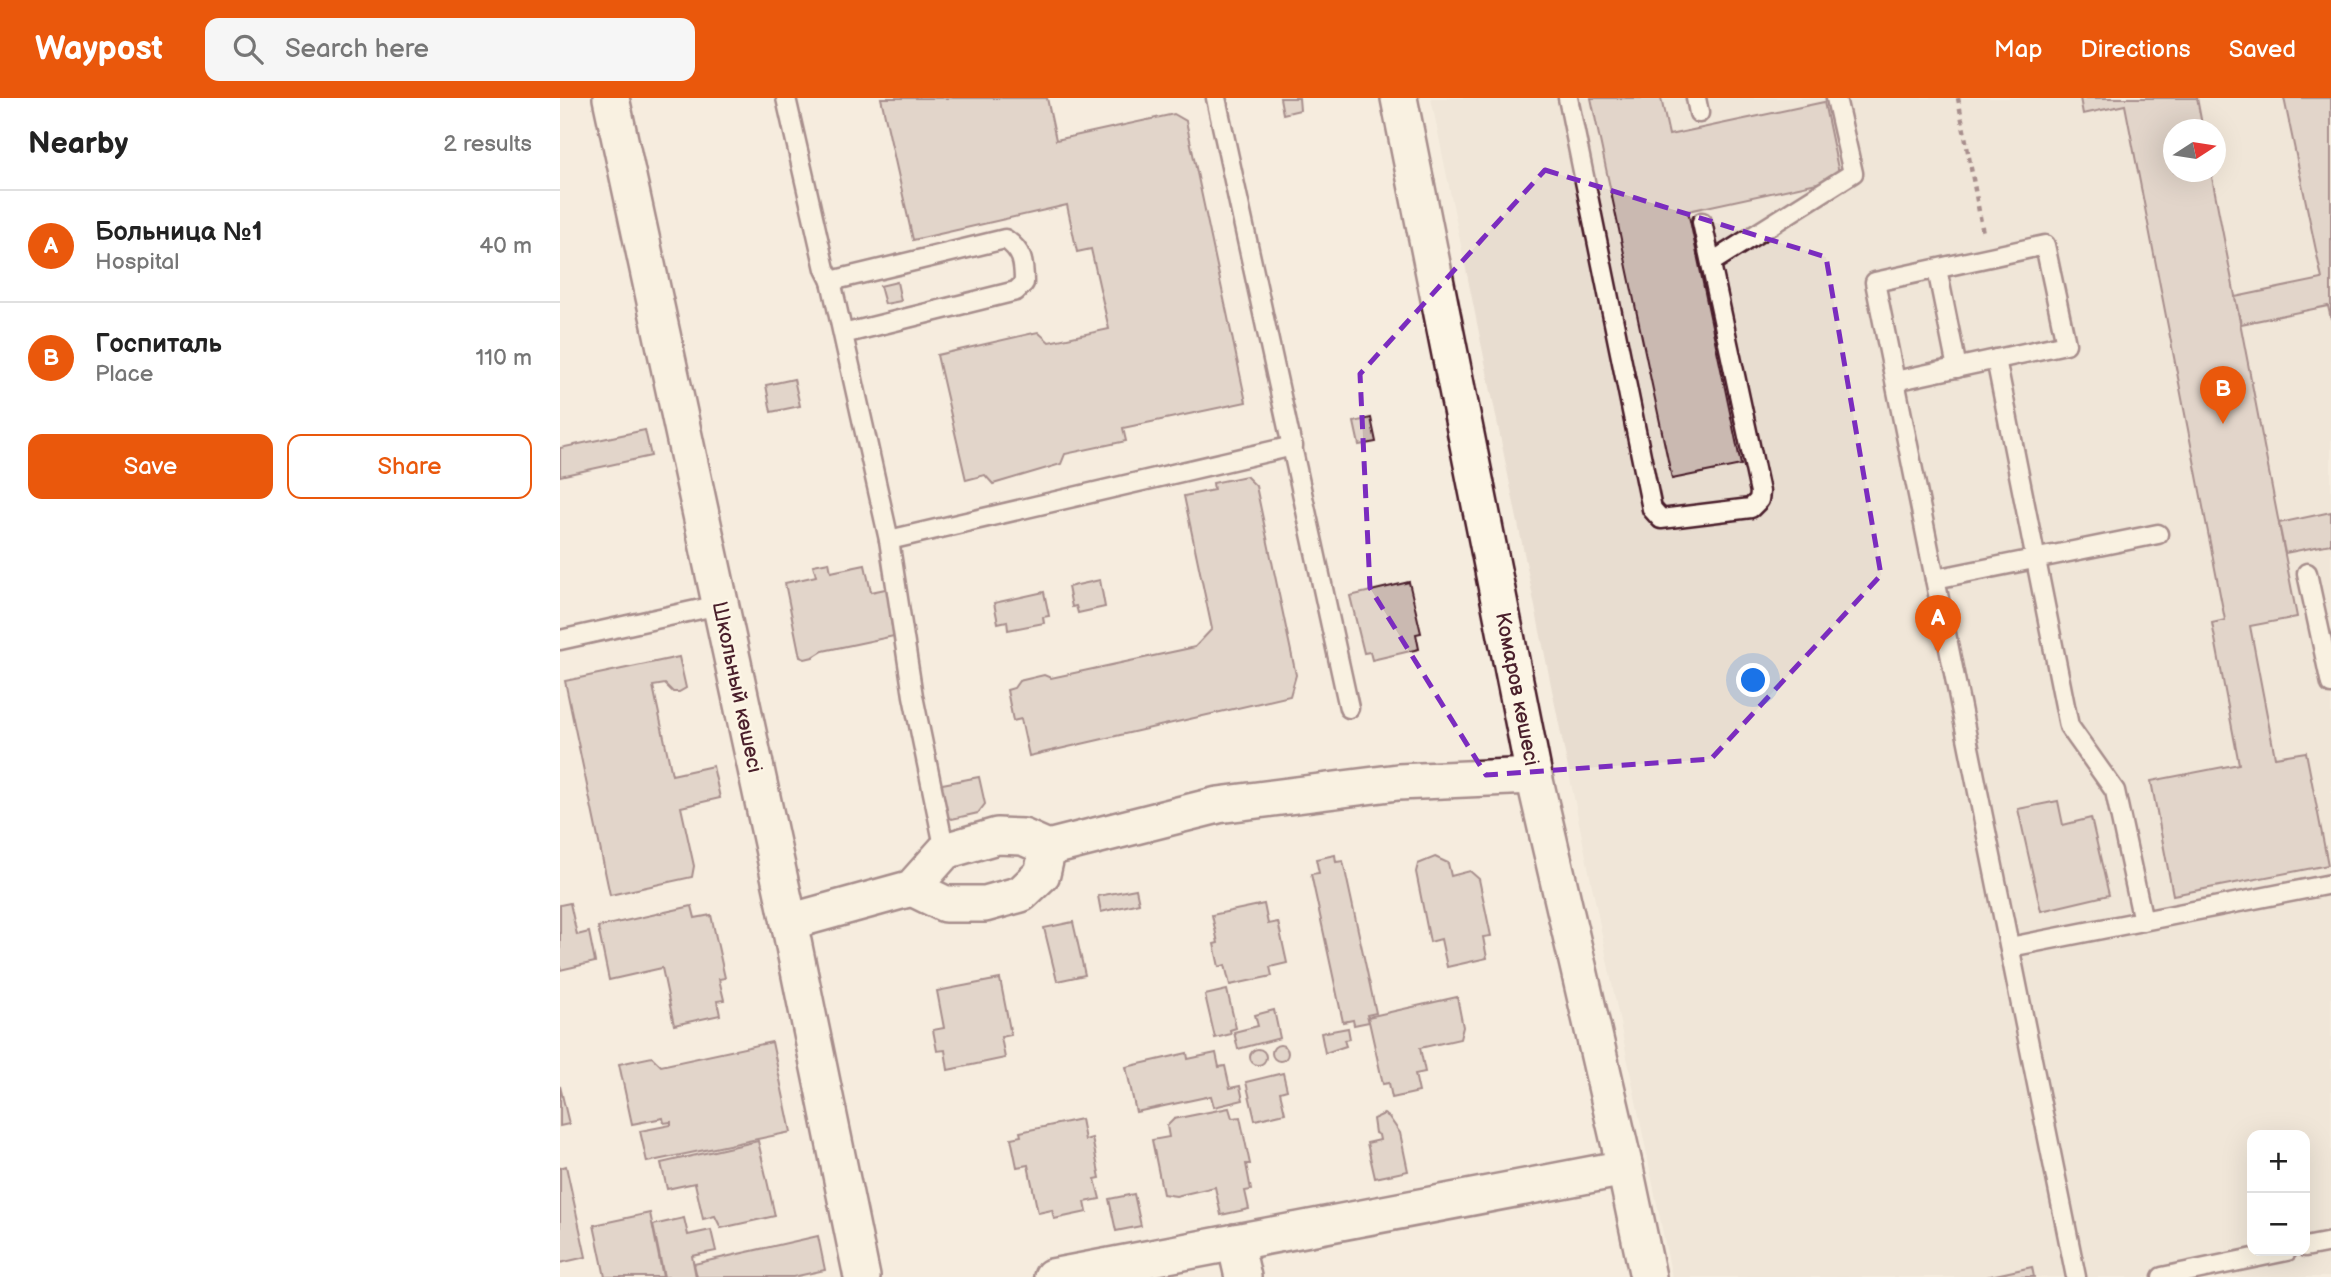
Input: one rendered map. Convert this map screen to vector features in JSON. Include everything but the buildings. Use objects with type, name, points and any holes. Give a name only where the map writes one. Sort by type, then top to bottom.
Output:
[{"type":"street","name":"Школьный көшесі","points":[[611,98],[789,922],[862,1277]]},
{"type":"street","name":"Комаров көшесі","points":[[1399,98],[1534,776],[1648,1277]]},
{"type":"street","points":[[789,922],[912,888],[945,851],[997,836],[1023,837],[1048,848],[1218,805],[1398,782],[1534,776]]},
{"type":"street","points":[[912,888],[945,904],[985,904],[1021,894],[1042,874],[1048,848]]},
{"type":"street","points":[[1052,1277],[1625,1168]]},
{"type":"street","points":[[1236,1242],[1243,1277]]},
{"type":"lane","points":[[786,98],[825,269],[831,281],[889,540],[913,696],[945,851]]},
{"type":"lane","points":[[1216,98],[1349,708]]},
{"type":"lane","points":[[1568,98],[1653,509],[1661,519],[1751,508],[1759,500],[1760,492],[1702,222]]},
{"type":"lane","points":[[1712,262],[1853,173],[1836,98]]},
{"type":"lane","points":[[831,281],[1005,239],[1017,247],[1024,266],[1024,284],[1016,291],[843,334]]},
{"type":"lane","points":[[1895,381],[2066,344],[2045,246],[1875,282],[2076,1277]]},
{"type":"lane","points":[[1937,269],[1957,368]]},
{"type":"lane","points":[[1996,359],[2068,726],[2115,791],[2143,921]]},
{"type":"lane","points":[[889,540],[1293,446]]},
{"type":"lane","points":[[1935,579],[2158,534]]},
{"type":"lane","points":[[2307,573],[2323,606],[2331,684]]},
{"type":"lane","points":[[560,640],[719,606]]},
{"type":"lane","points":[[2010,947],[2331,884]]},
{"type":"lane","points":[[2310,1246],[2331,1241]]},
{"type":"lane","points":[[2162,1277],[2263,1256]]},
{"type":"path","points":[[1958,98],[1988,258]]},
{"type":"highlighted area","points":[[1545,170],[1826,257],[1881,575],[1711,759],[1486,775],[1370,588],[1360,374]]},
{"type":"shaded area","points":[[1431,98],[2331,98],[2331,1277],[1672,1277]]},
{"type":"place","name":"Госпиталь","points":[[2223,424]]},
{"type":"place","name":"Больница №1","points":[[1938,653]]}]
